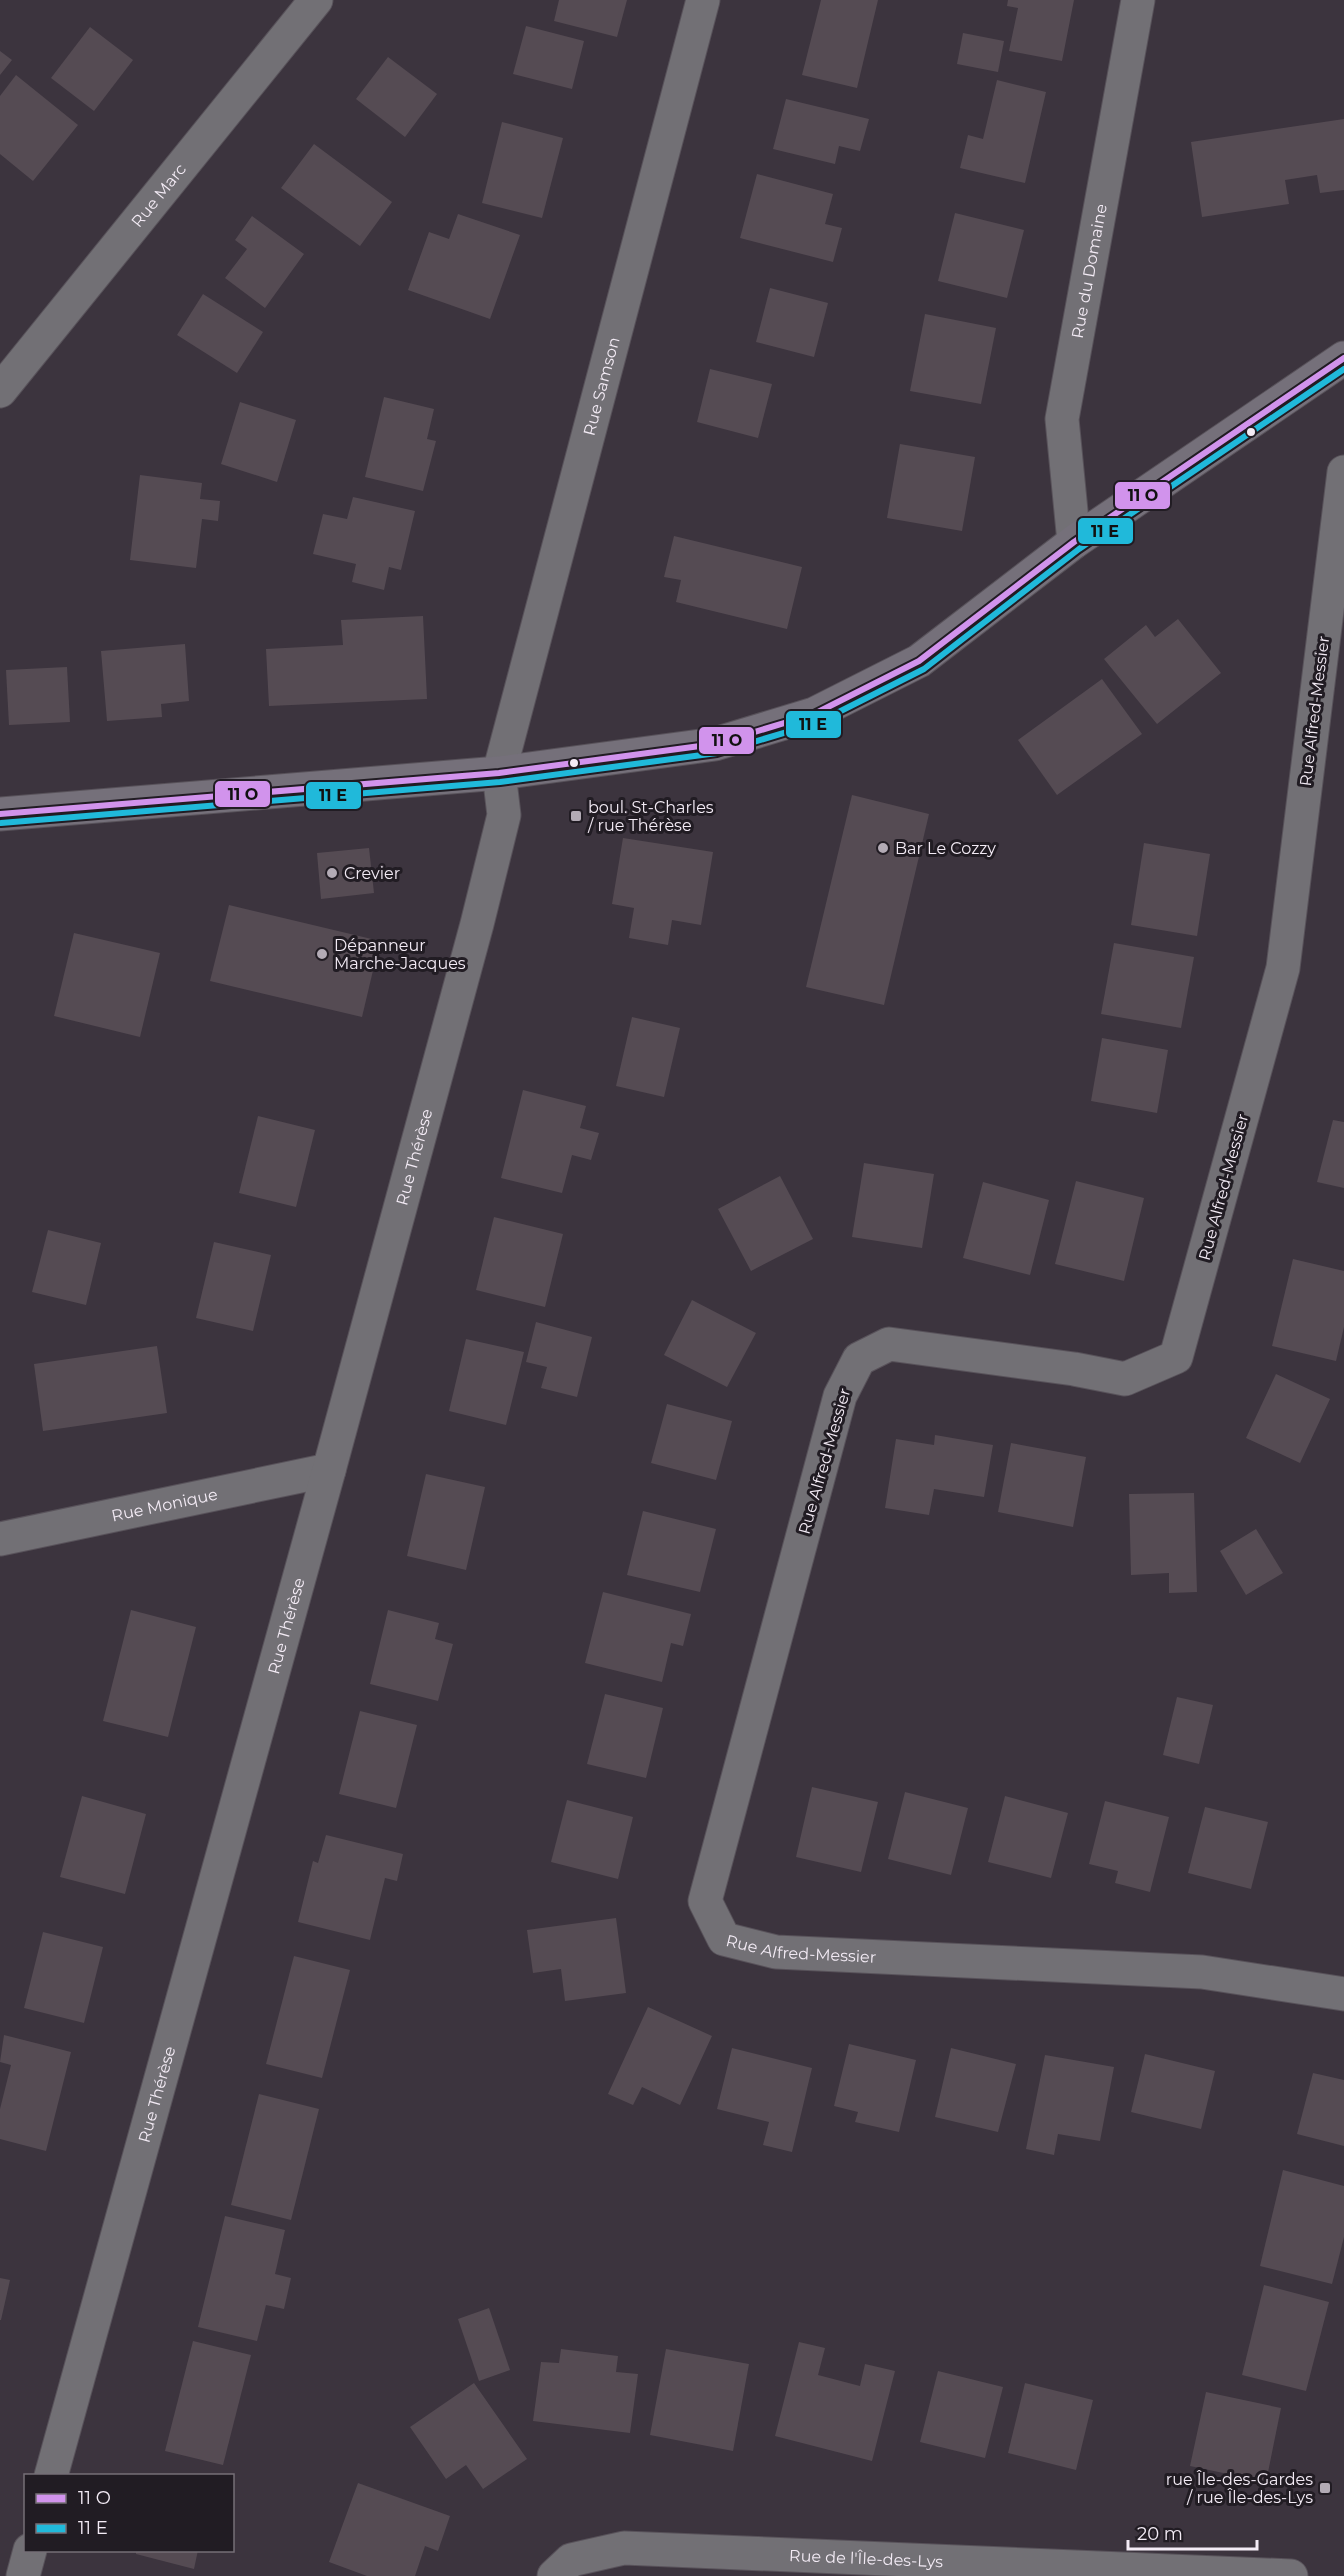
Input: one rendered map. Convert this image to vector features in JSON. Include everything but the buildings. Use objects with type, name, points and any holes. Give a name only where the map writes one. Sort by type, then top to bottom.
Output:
[{"type":"main road","points":[[0,814],[499,772],[716,744],[814,714],[919,661],[1074,542],[1344,358]]},
{"type":"street","name":"Rue Marc","points":[[0,391],[316,0]]},
{"type":"street","name":"Rue Samson","points":[[499,772],[703,0]]},
{"type":"street","name":"Rue du Domaine","points":[[1074,542],[1062,419],[1138,0]]},
{"type":"street","name":"Rue Alfred-Messier","points":[[1344,472],[1283,968],[1176,1357],[1125,1379],[1074,1369],[889,1344],[859,1359],[840,1396],[705,1901],[724,1938],[776,1952],[1202,1972],[1344,1994]]},
{"type":"street","name":"Rue Thérèse","points":[[51,2474],[329,1470],[477,924],[504,815],[499,772]]},
{"type":"street","name":"Rue Monique","points":[[0,1539],[329,1470]]},
{"type":"street","name":"Rue de l'Île-des-Lys","points":[[554,2576],[571,2560],[624,2548],[1291,2576]]},
{"type":"street","points":[[23,2576],[29,2552]]},
{"type":"transit line","points":[[0,814],[499,773],[715,744],[814,714],[919,661],[1074,542],[1344,358]]},
{"type":"transit line","points":[[1,823],[500,782],[717,753],[817,723],[924,669],[1079,549],[1344,369]]},
{"type":"place","name":"boul. St-Charles / rue Thérèse","points":[[576,816]]},
{"type":"place","name":"Bar Le Cozzy","points":[[883,848]]},
{"type":"place","name":"Crevier","points":[[332,873]]},
{"type":"place","name":"Dépanneur Marche-Jacques","points":[[322,954]]},
{"type":"place","name":"rue Île-des-Gardes / rue Île-des-Lys","points":[[1325,2488]]}]
